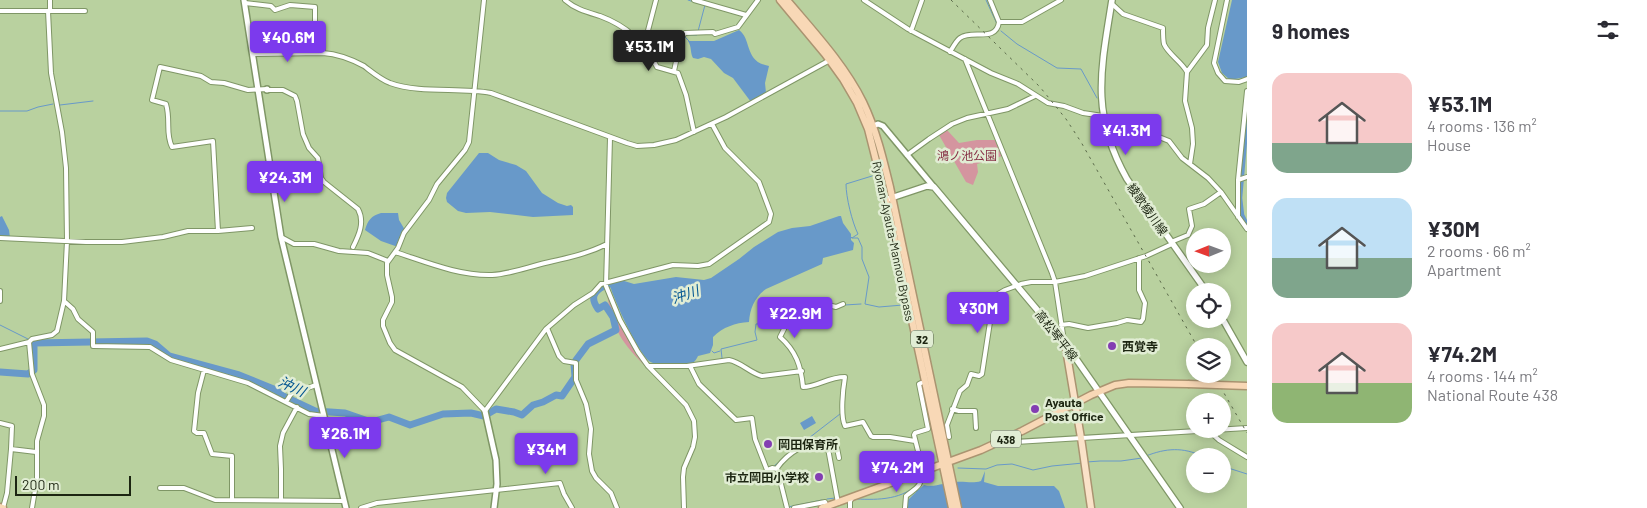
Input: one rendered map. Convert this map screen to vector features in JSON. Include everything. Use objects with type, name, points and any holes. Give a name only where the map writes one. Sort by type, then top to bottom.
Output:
[{"type":"highway","name":"Ryonan-Ayauta-Mannou Bypass","points":[[780,0],[832,59],[850,89],[868,129],[889,198]]},
{"type":"highway","name":"Ryonan-Ayauta-Mannou Bypass","points":[[787,0],[854,87],[873,126],[884,163],[889,198],[945,463],[958,508]]},
{"type":"highway","name":"438","points":[[825,507],[1007,439],[1098,391],[1122,383],[1247,386]]},
{"type":"highway","name":"Ryonan-Ayauta-Mannou Bypass","points":[[949,480],[952,508]]},
{"type":"main road","name":"綾歌綾川線","points":[[1112,1],[1101,72],[1103,118],[1119,164],[1138,195],[1200,283]]},
{"type":"main road","points":[[889,198],[923,187],[933,186]]},
{"type":"main road","name":"高松琴平線","points":[[933,186],[1065,343],[1180,508]]},
{"type":"main road","points":[[1228,328],[1247,362]]},
{"type":"main road","points":[[1065,343],[1091,508]]},
{"type":"street","points":[[0,349],[52,335],[57,331],[64,301],[67,242],[66,168],[62,132],[48,53],[50,0]]},
{"type":"street","points":[[484,0],[470,137],[465,150],[437,184],[421,213],[404,233],[395,252],[388,261],[387,275],[392,302],[383,320],[383,326],[390,343],[396,350],[462,387],[486,413],[496,460],[494,508]]},
{"type":"street","points":[[564,0],[576,8],[602,17],[632,34],[643,44],[657,67],[678,73],[686,95],[694,132]]},
{"type":"street","points":[[643,44],[646,42],[656,0]]},
{"type":"street","points":[[694,0],[746,16]]},
{"type":"street","points":[[674,71],[682,38],[686,33],[713,32],[715,34],[738,27],[758,0]]},
{"type":"street","points":[[864,0],[912,31],[950,52],[1018,84],[1048,103],[1103,118],[1169,141],[1190,164],[1208,178],[1221,192],[1247,229]]},
{"type":"street","points":[[912,31],[922,0]]},
{"type":"street","points":[[950,52],[959,38],[967,35],[991,34],[998,26],[999,22],[990,0]]},
{"type":"street","points":[[999,22],[1022,22],[1060,0]]},
{"type":"street","points":[[1190,164],[1193,144],[1192,128],[1185,101],[1188,72],[1206,45],[1214,0]]},
{"type":"street","points":[[1228,0],[1214,63],[1218,73],[1225,81],[1239,82],[1247,79]]},
{"type":"street","points":[[1112,1],[1123,14],[1163,28],[1166,48],[1188,72]]},
{"type":"street","points":[[323,53],[322,38],[316,31],[315,26],[315,7],[290,5],[275,10],[271,6],[245,2],[281,237],[346,508]]},
{"type":"street","points":[[0,10],[85,11]]},
{"type":"street","points":[[253,54],[323,53],[346,58],[362,65],[382,79],[396,84],[438,90],[476,90],[491,93],[610,138],[637,146],[654,145],[676,140],[712,124],[832,59]]},
{"type":"street","points":[[965,59],[1048,262],[1055,282],[1065,343]]},
{"type":"street","points":[[218,231],[213,141],[172,147],[167,132],[169,118],[166,104],[152,100],[160,67],[201,76],[216,83],[224,83],[248,90],[282,90],[295,96],[302,134],[309,148],[318,158],[321,178],[358,209],[361,215],[361,225],[353,247]]},
{"type":"street","points":[[1238,217],[1238,180],[1247,91]]},
{"type":"street","points":[[907,155],[952,124],[967,118],[1008,110],[1036,96]]},
{"type":"street","points":[[486,413],[547,328],[568,310],[593,293],[601,284],[673,265],[698,266],[709,264],[769,222],[771,214],[759,182],[725,148],[712,124]]},
{"type":"street","points":[[873,126],[878,124],[882,126],[933,186]]},
{"type":"street","points":[[610,138],[607,290],[620,320],[638,352],[648,366],[686,405],[694,421],[693,447],[684,468],[684,508]]},
{"type":"street","points":[[1238,180],[1247,177]]},
{"type":"street","points":[[949,437],[946,425],[960,391],[967,385],[971,374],[979,376],[982,374],[990,322],[991,298],[1017,285],[1078,278],[1139,258],[1172,243],[1188,235],[1192,226],[1189,209],[1204,204],[1221,192]]},
{"type":"street","points":[[0,238],[67,242],[122,242],[188,231],[252,228]]},
{"type":"street","points":[[281,237],[294,244],[314,244],[339,251],[368,254],[388,261]]},
{"type":"street","points":[[395,252],[456,271],[490,275],[567,259],[608,244]]},
{"type":"street","points":[[1062,324],[1088,328],[1127,320],[1141,322],[1145,303],[1139,290],[1139,258]]},
{"type":"street","points":[[0,291],[0,301]]},
{"type":"street","points":[[64,301],[73,309],[78,319],[93,332],[93,346],[150,346],[167,358],[248,384],[287,401],[309,414],[323,413]]},
{"type":"street","points":[[843,304],[836,307],[824,304],[790,307],[780,337],[797,357],[802,371],[803,387],[812,387],[826,380],[845,377],[842,415],[845,426],[863,422],[871,436],[915,441]]},
{"type":"street","points":[[547,328],[559,356],[568,362],[574,362],[576,380],[586,404],[591,429],[589,454],[592,471],[596,478],[611,493],[616,508]]},
{"type":"street","points":[[29,342],[32,372],[44,405],[44,416],[36,441],[37,478],[32,508]]},
{"type":"street","points":[[648,366],[690,366],[729,360],[762,376],[802,371]]},
{"type":"street","points":[[690,366],[699,384],[736,420],[752,418],[755,439],[767,470],[777,469]]},
{"type":"street","points":[[204,370],[198,393],[194,432],[204,433],[212,454],[232,456],[232,500]]},
{"type":"street","points":[[905,508],[906,496],[921,483],[922,472],[915,433],[929,429],[919,384],[921,383]]},
{"type":"street","points":[[287,401],[291,394],[316,385]]},
{"type":"street","points":[[280,500],[282,469],[280,446],[283,433],[296,407]]},
{"type":"street","points":[[952,409],[975,411],[976,428]]},
{"type":"street","points":[[0,423],[12,426],[7,493],[2,508]]},
{"type":"street","points":[[1231,429],[1247,428]]},
{"type":"street","points":[[1007,439],[1009,442],[1014,442],[1186,431]]},
{"type":"street","points":[[1217,438],[1247,457]]},
{"type":"street","points":[[787,507],[777,469],[778,465],[804,444],[822,441],[836,443],[839,458]]},
{"type":"street","points":[[827,443],[838,503]]},
{"type":"street","points":[[11,449],[36,452]]},
{"type":"street","points":[[360,508],[377,502],[560,483],[572,508]]},
{"type":"street","points":[[160,488],[184,488],[215,500],[344,500]]},
{"type":"street","points":[[850,508],[852,498]]},
{"type":"street","points":[[794,508],[825,502],[825,507]]},
{"type":"green space","name":"鴻ノ池公園","points":[[947,130],[959,143],[995,140],[1002,156],[977,164],[978,172],[973,185],[966,182],[939,135]]},
{"type":"green space","points":[[607,294],[632,346],[648,369],[631,352],[620,336],[612,318]]},
{"type":"water","points":[[1232,0],[1247,0],[1247,77],[1229,79],[1222,73],[1218,62]]},
{"type":"water","points":[[739,30],[746,39],[756,60],[761,64],[769,66],[765,83],[766,93],[751,102],[733,78],[724,73],[711,59],[704,57],[693,58],[688,41],[714,41]]},
{"type":"water","points":[[479,153],[488,153],[499,160],[516,165],[526,171],[542,193],[558,203],[567,206],[571,205],[573,207],[573,215],[533,217],[490,212],[466,213],[458,211],[447,202],[447,193]]},
{"type":"water","points":[[381,213],[398,213],[399,220],[405,230],[398,247],[381,241],[365,230],[370,219]]},
{"type":"water","points":[[2,216],[9,230],[10,238],[0,237],[0,217]]},
{"type":"water","points":[[841,216],[843,223],[851,234],[851,240],[854,243],[853,250],[823,258],[822,264],[766,289],[754,303],[749,322],[729,326],[713,337],[710,353],[698,356],[690,364],[656,364],[644,356],[627,326],[610,286],[615,284],[615,281],[621,280],[634,284],[676,277],[704,280],[711,278],[778,232],[810,226]]},
{"type":"water","points":[[812,416],[816,423],[804,430],[800,423]]},
{"type":"water","points":[[985,471],[984,482],[998,486],[1054,486],[1059,491],[1065,508],[908,508],[908,500],[916,492],[915,490],[924,485],[978,482],[981,481]]},
{"type":"waterway","points":[[688,0],[694,2]]},
{"type":"waterway","points":[[986,0],[997,24]]},
{"type":"waterway","points":[[689,41],[685,37],[686,35],[697,35],[705,5]]},
{"type":"waterway","points":[[1001,31],[1017,44],[1057,68],[1081,69],[1097,98]]},
{"type":"waterway","points":[[60,105],[93,101]]},
{"type":"waterway","points":[[0,111],[27,111],[53,104]]},
{"type":"waterway","points":[[1247,117],[1240,198],[1242,215],[1247,225]]},
{"type":"waterway","points":[[850,236],[852,238],[858,234],[850,209],[846,184],[872,176]]},
{"type":"waterway","points":[[852,238],[858,238],[862,247],[862,259],[869,277],[865,304],[879,307],[903,305]]},
{"type":"waterway","name":"沖川","points":[[609,284],[613,284],[619,289]]},
{"type":"waterway","name":"沖川","points":[[0,372],[28,374],[34,370],[34,343],[147,341],[155,344],[169,356],[239,375],[276,390],[283,396],[315,411],[345,413],[371,422],[389,417],[410,425],[443,414],[471,413],[484,416],[496,409],[522,415],[533,405],[556,395],[562,396],[575,377],[574,364],[588,344],[616,330],[613,317],[605,305],[598,309],[594,302],[595,293],[604,286]]},
{"type":"waterway","points":[[722,358],[721,349],[757,340],[756,324],[770,323],[769,305],[807,304]]},
{"type":"waterway","points":[[845,305],[861,304]]},
{"type":"waterway","points":[[0,325],[28,339]]},
{"type":"waterway","points":[[712,351],[714,353],[720,351]]},
{"type":"waterway","points":[[796,448],[840,414]]},
{"type":"waterway","points":[[1146,456],[1161,451],[1186,451]]},
{"type":"waterway","points":[[1087,462],[1142,458]]},
{"type":"waterway","points":[[774,466],[779,462]]},
{"type":"waterway","points":[[958,468],[986,469],[997,465],[1012,464],[1033,470],[1083,463]]},
{"type":"waterway","points":[[1231,469],[1247,474]]},
{"type":"waterway","points":[[761,475],[766,472]]},
{"type":"waterway","points":[[924,478],[931,475]]},
{"type":"waterway","points":[[857,499],[882,499],[898,496],[913,488],[919,482]]},
{"type":"waterway","points":[[827,499],[835,498]]},
{"type":"waterway","points":[[788,507],[822,500]]},
{"type":"railway","points":[[951,0],[1040,87],[1066,119],[1192,338]]},
{"type":"railway","points":[[1218,383],[1247,433]]},
{"type":"place","name":"西覚寺","points":[[1112,346]]},
{"type":"place","name":"Ayauta Post Office","points":[[1035,409]]},
{"type":"place","name":"岡田保育所","points":[[768,444]]},
{"type":"place","name":"市立岡田小学校","points":[[819,477]]}]
